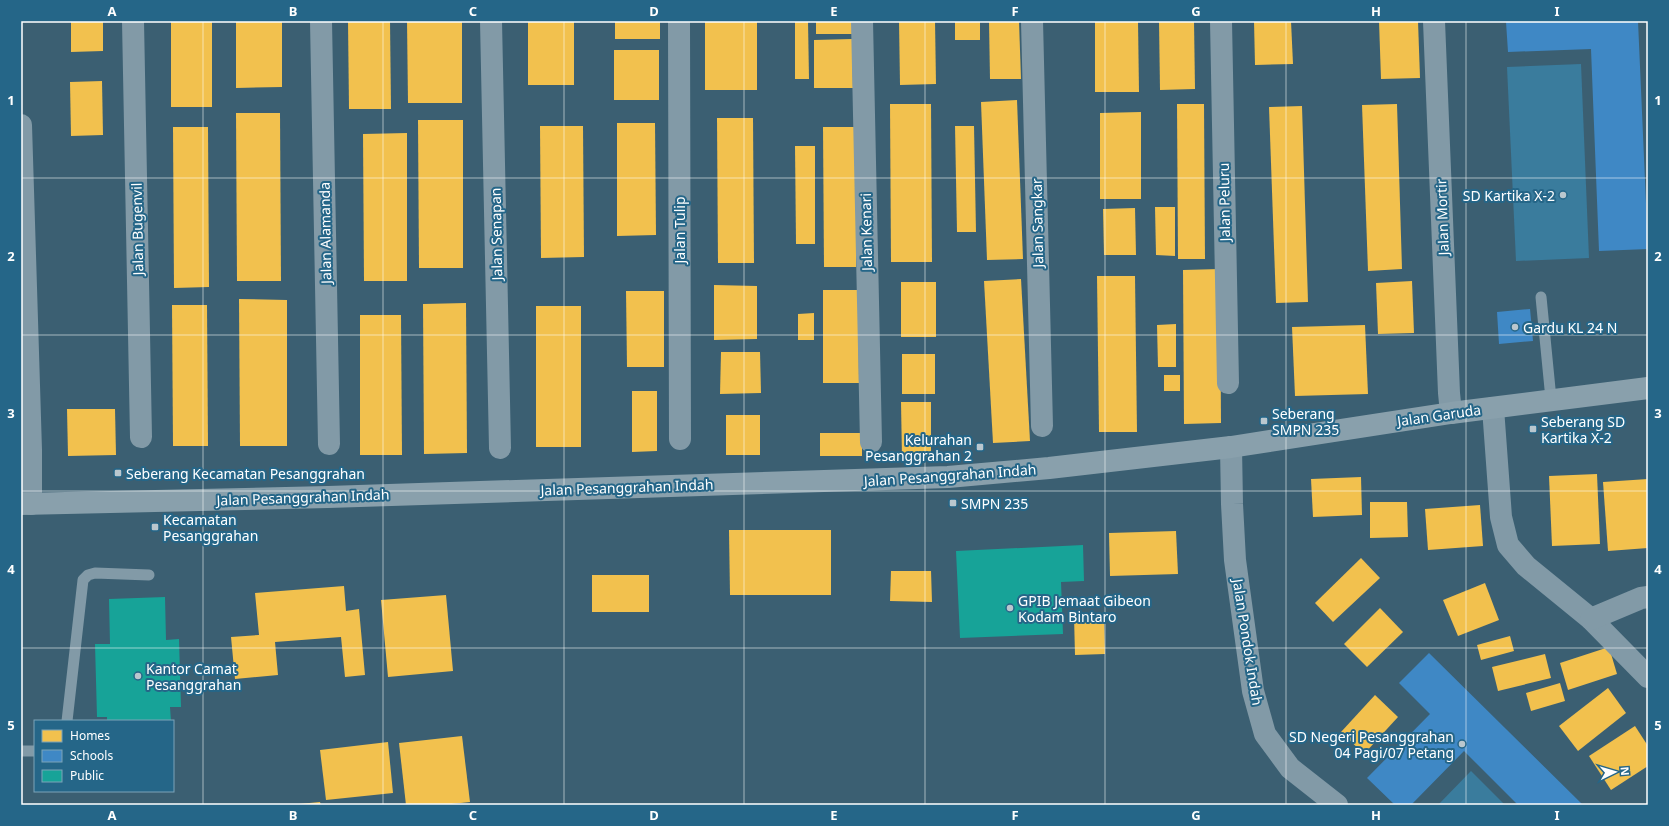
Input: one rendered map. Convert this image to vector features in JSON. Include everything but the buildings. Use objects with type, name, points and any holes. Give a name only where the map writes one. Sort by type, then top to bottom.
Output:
[{"type":"street","name":"Jalan Bugenvil","points":[[133,21],[141,437]]},
{"type":"street","name":"Jalan Alamanda","points":[[321,21],[329,444]]},
{"type":"street","name":"Jalan Senapan","points":[[491,21],[500,448]]},
{"type":"street","name":"Jalan Tulip","points":[[679,21],[680,439]]},
{"type":"street","name":"Jalan Kenari","points":[[862,21],[871,442]]},
{"type":"street","name":"Jalan Sangkar","points":[[1032,21],[1042,426]]},
{"type":"street","name":"Jalan Peluru","points":[[1221,21],[1228,383]]},
{"type":"street","name":"Jalan Mortir","points":[[1434,21],[1451,413]]},
{"type":"street","points":[[21,125],[31,442],[26,504]]},
{"type":"street","name":"Jalan Garuda","points":[[1231,447],[1451,413],[1551,399],[1648,388]]},
{"type":"street","points":[[1493,408],[1501,517],[1508,545],[1526,566],[1591,619],[1648,678]]},
{"type":"street","name":"Jalan Pesanggrahan Indah","points":[[26,504],[335,497],[948,477],[1049,468],[1231,447]]},
{"type":"street","name":"Jalan Pondok Indah","points":[[1231,447],[1235,560],[1253,691],[1265,734],[1290,768],[1337,805]]},
{"type":"street","points":[[1591,619],[1641,598],[1648,597]]},
{"type":"lane","points":[[1541,297],[1551,399]]},
{"type":"lane","points":[[67,720],[82,580],[88,575],[95,573],[149,575]]},
{"type":"lane","points":[[21,751],[34,751]]},
{"type":"shaded area","points":[[1581,64],[1589,258],[1516,261],[1507,67]]},
{"type":"shaded area","points":[[1471,771],[1505,805],[1438,805]]},
{"type":"place","name":"SD Kartika X-2","points":[[1563,195]]},
{"type":"place","name":"Gardu KL 24 N","points":[[1515,327]]},
{"type":"place","name":"Seberang SMPN 235","points":[[1264,421]]},
{"type":"place","name":"Seberang SD Kartika X-2","points":[[1533,429]]},
{"type":"place","name":"Kelurahan Pesanggrahan 2","points":[[980,447]]},
{"type":"place","name":"Seberang Kecamatan Pesanggrahan","points":[[118,473]]},
{"type":"place","name":"SMPN 235","points":[[953,503]]},
{"type":"place","name":"Kecamatan Pesanggrahan","points":[[155,527]]},
{"type":"place","name":"GPIB Jemaat Gibeon Kodam Bintaro","points":[[1010,608]]},
{"type":"place","name":"Kantor Camat Pesanggrahan","points":[[138,676]]},
{"type":"place","name":"SD Negeri Pesanggrahan 04 Pagi/07 Petang","points":[[1462,744]]}]
